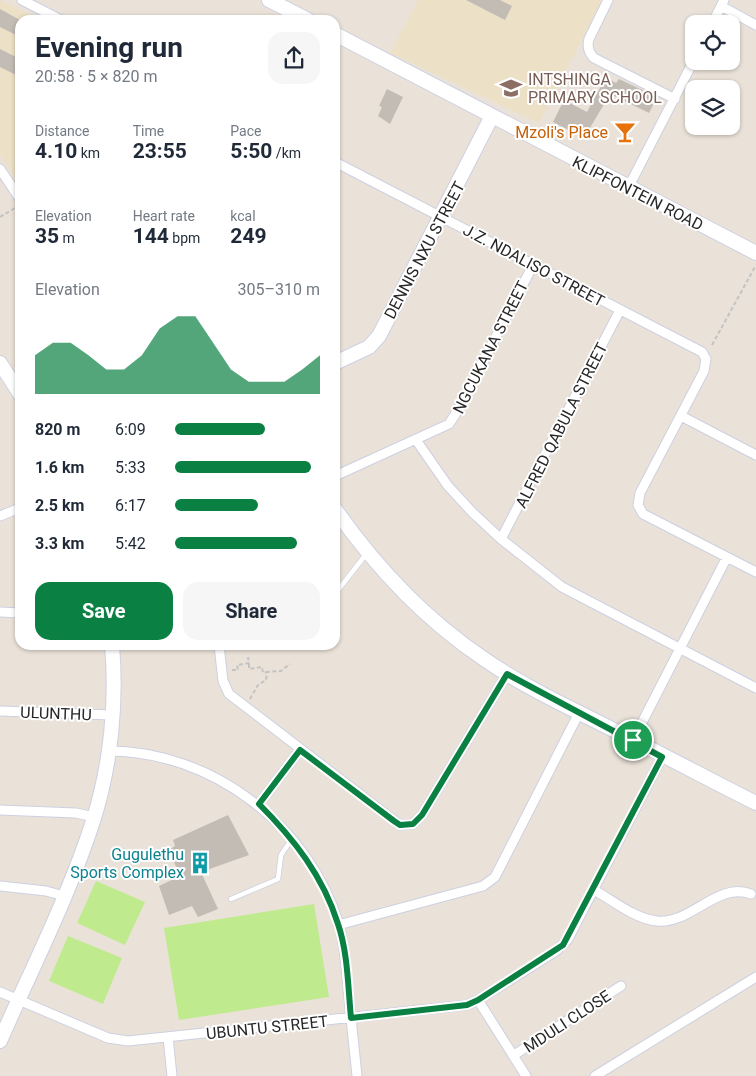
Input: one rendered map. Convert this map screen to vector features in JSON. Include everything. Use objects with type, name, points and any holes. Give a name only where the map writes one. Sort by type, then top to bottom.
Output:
[{"type":"main road","points":[[269,0],[298,15]]},
{"type":"main road","name":"KLIPFONTEIN ROAD","points":[[340,37],[756,253]]},
{"type":"main road","name":"DENNIS NXU STREET","points":[[340,360],[375,342],[442,217],[492,116]]},
{"type":"main road","points":[[0,363],[15,386]]},
{"type":"main road","points":[[340,524],[406,593],[443,627],[507,674],[662,757],[756,803]]},
{"type":"main road","points":[[0,1041],[64,896],[94,817],[108,751],[112,715],[114,665],[112,650]]},
{"type":"street","points":[[22,0],[51,15]]},
{"type":"street","points":[[608,0],[590,36],[589,51],[594,58],[674,99]]},
{"type":"street","points":[[716,15],[722,3],[756,25]]},
{"type":"street","points":[[628,188],[689,70]]},
{"type":"street","name":"J.Z. NDALISO STREET","points":[[340,165],[700,350],[706,356],[704,371],[680,416]]},
{"type":"street","points":[[0,168],[15,197]]},
{"type":"street","name":"NGCUKANA STREET","points":[[340,474],[446,427],[452,421],[533,265]]},
{"type":"street","name":"ALFRED QABULA STREET","points":[[501,539],[620,310]]},
{"type":"street","points":[[756,455],[680,416],[640,493],[639,509],[643,514],[756,572]]},
{"type":"street","points":[[416,440],[448,486],[501,539],[562,587],[756,688]]},
{"type":"street","points":[[0,516],[15,510]]},
{"type":"street","points":[[633,740],[727,557]]},
{"type":"street","points":[[0,612],[15,612]]},
{"type":"street","points":[[220,650],[224,688],[300,750],[400,825],[413,824],[422,815],[507,674]]},
{"type":"street","name":"ULUNTHU","points":[[0,711],[112,715]]},
{"type":"street","points":[[338,924],[474,889],[490,883],[579,713]]},
{"type":"street","points":[[259,804],[300,750]]},
{"type":"street","points":[[108,751],[132,752],[172,761],[214,776],[259,804],[292,839],[320,881],[338,924],[344,956],[358,1076]]},
{"type":"street","name":"UBUNTU STREET","points":[[0,992],[115,1041],[451,1008],[478,1000],[563,945],[594,890],[662,757]]},
{"type":"street","points":[[0,810],[69,812],[94,817]]},
{"type":"street","points":[[0,886],[46,891],[64,896]]},
{"type":"street","points":[[594,890],[640,916],[658,922],[678,918],[736,891],[751,894]]},
{"type":"street","points":[[596,1076],[609,1072],[756,977]]},
{"type":"street","name":"MDULI CLOSE","points":[[514,1055],[620,986]]},
{"type":"street","points":[[478,1000],[526,1076]]},
{"type":"street","points":[[168,1037],[172,1076]]},
{"type":"lane","points":[[340,588],[368,552]]},
{"type":"lane","points":[[231,900],[278,879],[281,855],[292,839]]},
{"type":"path","points":[[0,217],[15,205]]},
{"type":"path","points":[[712,345],[756,264]]},
{"type":"path","points":[[248,656],[249,669],[262,667],[263,673],[285,669],[290,664]]},
{"type":"path","points":[[222,670],[238,670],[238,665],[249,663]]},
{"type":"path","points":[[245,707],[258,685],[266,680],[267,672]]},
{"type":"shaded area","points":[[0,0],[31,15],[15,15],[15,178],[0,155]]},
{"type":"shaded area","name":"INTSHINGA PRIMARY SCHOOL","points":[[418,0],[602,0],[539,123],[390,53]]},
{"type":"green space","points":[[96,881],[145,902],[125,945],[77,923]]},
{"type":"green space","points":[[314,904],[329,997],[179,1020],[164,928]]},
{"type":"green space","points":[[68,936],[122,958],[103,1004],[49,981]]},
{"type":"building","points":[[466,0],[500,0],[512,6],[505,20]]},
{"type":"building","points":[[0,9],[15,17],[15,34],[0,27]]},
{"type":"building","points":[[0,49],[15,56],[15,74],[0,67]]},
{"type":"building","points":[[606,77],[616,83],[619,79],[657,97],[649,113],[610,94],[584,138],[553,122],[564,100],[587,112]]},
{"type":"building","points":[[387,89],[403,97],[390,124],[378,116],[382,107],[379,106]]},
{"type":"building","name":"Gugulethu Sports Complex","points":[[228,815],[249,855],[201,872],[218,909],[198,917],[192,906],[169,915],[159,886],[180,876],[169,850],[175,846],[173,840]]},
{"type":"place","name":"INTSHINGA PRIMARY SCHOOL","points":[[511,88]]},
{"type":"place","name":"Mzoli's Place","points":[[625,132]]},
{"type":"place","name":"Gugulethu Sports Complex","points":[[200,863]]},
{"type":"route","points":[[507,674],[633,740],[662,757],[573,931],[563,945],[478,1000],[467,1005],[351,1018],[340,932],[320,881],[297,845],[259,804],[300,750],[394,821],[400,825],[407,825],[413,824],[422,815],[507,674]]}]
